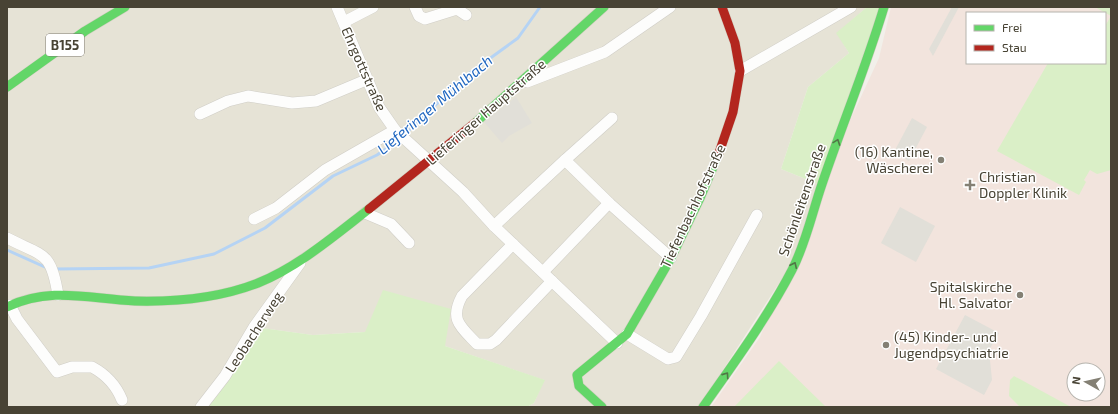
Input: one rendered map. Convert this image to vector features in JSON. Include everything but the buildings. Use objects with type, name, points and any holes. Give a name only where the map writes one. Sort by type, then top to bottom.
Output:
[{"type":"street","name":"B155","points":[[7,87],[85,31],[125,7]]},
{"type":"street","name":"Ehrgottstraße","points":[[337,7],[352,41],[366,80],[379,107],[400,134],[463,192],[494,226],[617,343]]},
{"type":"street","points":[[345,24],[373,7]]},
{"type":"street","name":"Lieferinger Hauptstraße","points":[[122,400],[118,391],[110,382],[92,367],[72,367],[57,372],[9,306],[31,298],[58,295],[156,301],[214,294],[244,288],[275,274],[306,256],[365,213],[430,162],[519,85],[604,7]]},
{"type":"street","points":[[519,85],[605,52],[670,7]]},
{"type":"street","name":"Tiefenbachhofstraße","points":[[602,407],[579,386],[577,375],[627,334],[671,258],[700,198],[726,136],[734,112],[740,71],[735,43],[722,7]]},
{"type":"street","points":[[740,71],[851,7]]},
{"type":"street","name":"Schönleitenstraße","points":[[703,407],[755,334],[792,270],[801,250],[824,176],[869,58],[884,7]]},
{"type":"street","points":[[416,10],[419,16],[424,19],[457,9],[466,15]]},
{"type":"street","points":[[200,114],[228,101],[248,96],[292,103],[316,101],[366,80]]},
{"type":"street","points":[[494,226],[612,118]]},
{"type":"street","points":[[254,219],[276,208],[325,170],[400,134]]},
{"type":"street","points":[[565,160],[609,203],[671,258]]},
{"type":"street","points":[[543,272],[609,203]]},
{"type":"street","points":[[365,213],[391,224],[409,243]]},
{"type":"street","points":[[627,334],[668,359],[676,357],[701,316],[757,215]]},
{"type":"street","points":[[7,238],[46,258],[53,269],[58,295]]},
{"type":"street","points":[[513,244],[462,296],[458,304],[455,315],[460,326],[477,344],[490,344],[496,340],[552,281]]},
{"type":"street","name":"Leobacherweg","points":[[201,407],[225,376],[254,327],[306,256]]},
{"type":"shaded area","points":[[7,7],[867,7],[837,33],[849,53],[808,87],[781,169],[818,184],[792,263],[699,407],[527,407],[534,403],[544,380],[445,346],[365,332],[313,335],[262,328],[203,407],[7,407]]},
{"type":"shaded area","name":"Christian Doppler Klinik","points":[[891,7],[1111,7],[1111,407],[711,407],[760,337],[853,114],[879,58]]},
{"type":"shaded area","points":[[952,7],[959,7],[933,56],[929,49]]},
{"type":"shaded area","points":[[516,97],[532,123],[509,136],[502,143],[484,122]]},
{"type":"shaded area","points":[[912,118],[927,127],[909,161],[894,152]]},
{"type":"shaded area","points":[[900,207],[935,226],[916,262],[881,243]]},
{"type":"shaded area","points":[[965,315],[999,333],[989,350],[992,380],[984,395],[936,369]]},
{"type":"green space","points":[[867,7],[880,7],[818,184],[781,169],[808,87],[849,53],[836,33]]},
{"type":"green space","points":[[1095,7],[1111,7],[1111,16]]},
{"type":"green space","points":[[1111,16],[1111,170],[1097,174],[1090,170],[1084,180],[1086,182],[1079,195],[997,151],[1047,64],[1106,64],[1106,24]]},
{"type":"green space","points":[[383,290],[451,309],[445,346],[545,380],[534,403],[527,407],[203,407],[262,328],[313,335],[365,332]]},
{"type":"green space","points":[[779,361],[826,407],[734,407]]},
{"type":"green space","points":[[1014,376],[1071,407],[1020,407],[1009,396],[1010,380]]},
{"type":"waterway","name":"Lieferinger Mühlbach","points":[[404,135],[467,75],[518,38],[540,7]]},
{"type":"waterway","name":"Lieferinger Mühlbach","points":[[55,269],[149,268],[214,254],[265,228],[333,176],[377,155],[400,139]]},
{"type":"waterway","name":"Lieferinger Mühlbach","points":[[7,250],[47,268]]},
{"type":"traffic: fast","points":[[7,87],[85,31],[125,7]]},
{"type":"traffic: fast","points":[[475,123],[604,7]]},
{"type":"traffic: fast","points":[[703,407],[761,323],[797,260],[822,184],[870,52],[884,7]]},
{"type":"traffic: fast","points":[[602,407],[579,386],[577,375],[627,334],[671,258],[700,198],[719,153]]},
{"type":"traffic: fast","points":[[7,307],[23,301],[55,295],[86,296],[135,301],[166,301],[213,296],[229,292],[258,283],[301,260],[369,209]]},
{"type":"traffic: jam","points":[[719,153],[733,112],[740,71],[735,43],[722,7]]},
{"type":"traffic: jam","points":[[369,209],[475,123]]},
{"type":"place","name":"(16) Kantine, Wäscherei","points":[[941,160]]},
{"type":"place","name":"Christian Doppler Klinik","points":[[970,185]]},
{"type":"place","name":"Spitalskirche Hl. Salvator","points":[[1020,295]]},
{"type":"place","name":"(45) Kinder- und Jugendpsychiatrie","points":[[886,345]]}]
